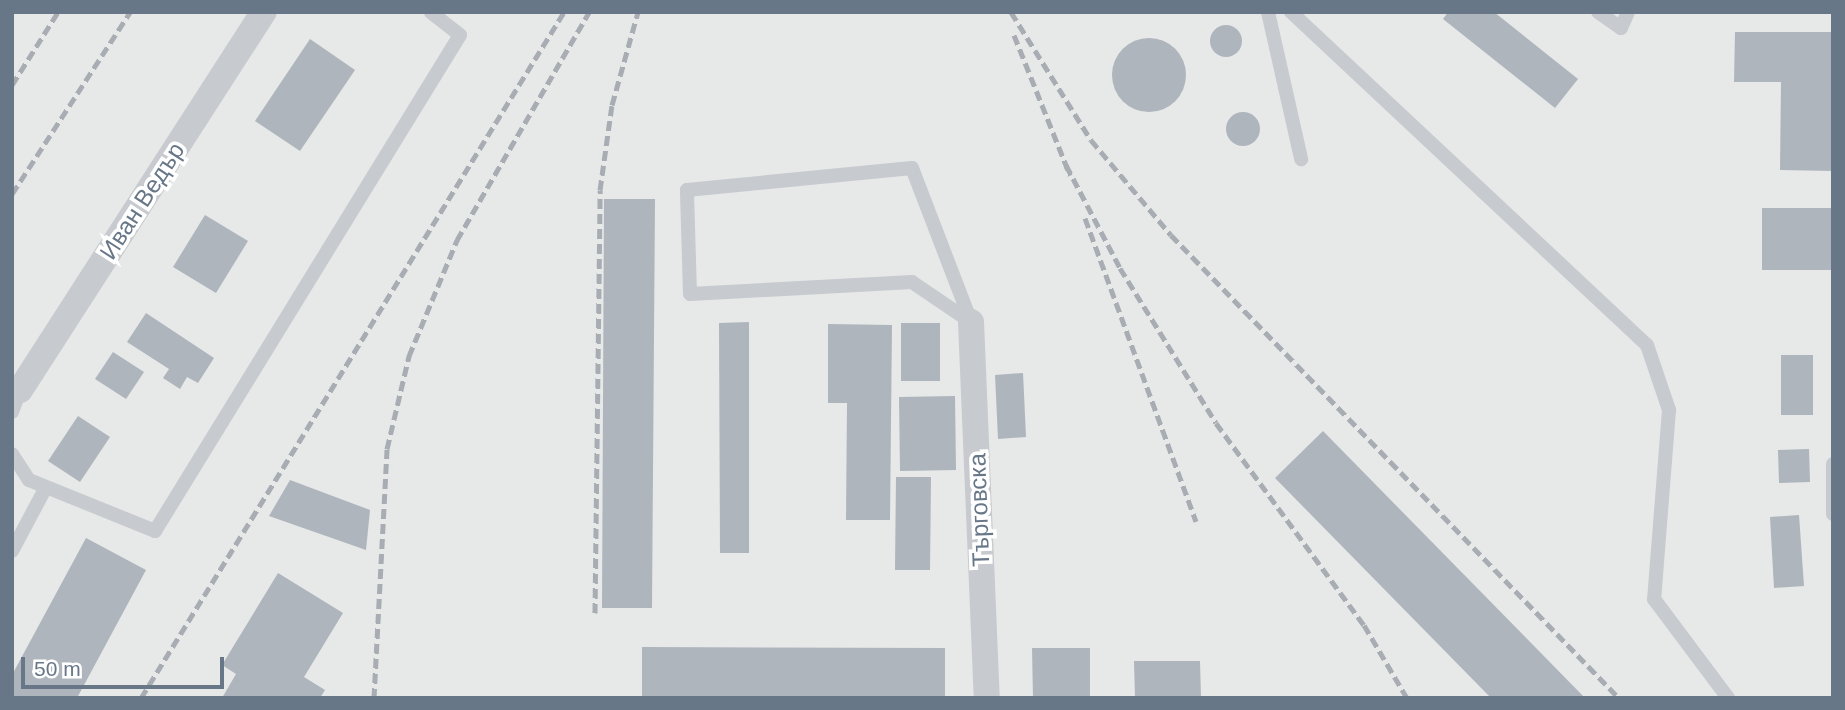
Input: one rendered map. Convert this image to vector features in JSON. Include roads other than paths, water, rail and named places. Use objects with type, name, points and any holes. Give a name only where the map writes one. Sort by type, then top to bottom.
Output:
[{"type":"street","name":"Иван Ведър","points":[[16,401],[264,12]]},
{"type":"street","name":"Търговска","points":[[971,322],[987,698]]},
{"type":"lane","points":[[12,454],[29,480],[155,531],[460,34],[431,12]]},
{"type":"lane","points":[[1268,12],[1301,159]]},
{"type":"lane","points":[[1292,12],[1647,345],[1669,410],[1654,599],[1728,698]]},
{"type":"lane","points":[[1598,12],[1621,28],[1628,12]]},
{"type":"lane","points":[[912,168],[971,322],[912,282],[690,294],[687,190],[912,168]]},
{"type":"lane","points":[[1833,464],[1833,514]]},
{"type":"lane","points":[[12,551],[46,487]]},
{"type":"railway","points":[[12,85],[58,12]]},
{"type":"railway","points":[[12,194],[130,12]]},
{"type":"railway","points":[[141,698],[564,12]]},
{"type":"railway","points":[[374,698],[387,449],[409,356],[457,240],[589,12]]},
{"type":"railway","points":[[595,613],[600,190],[612,105],[638,12]]},
{"type":"railway","points":[[1011,12],[1091,140],[1171,235],[1616,695]]},
{"type":"railway","points":[[1014,35],[1070,175]]},
{"type":"railway","points":[[1066,165],[1120,268],[1216,423],[1364,625],[1407,698]]},
{"type":"railway","points":[[1085,218],[1196,521]]}]
